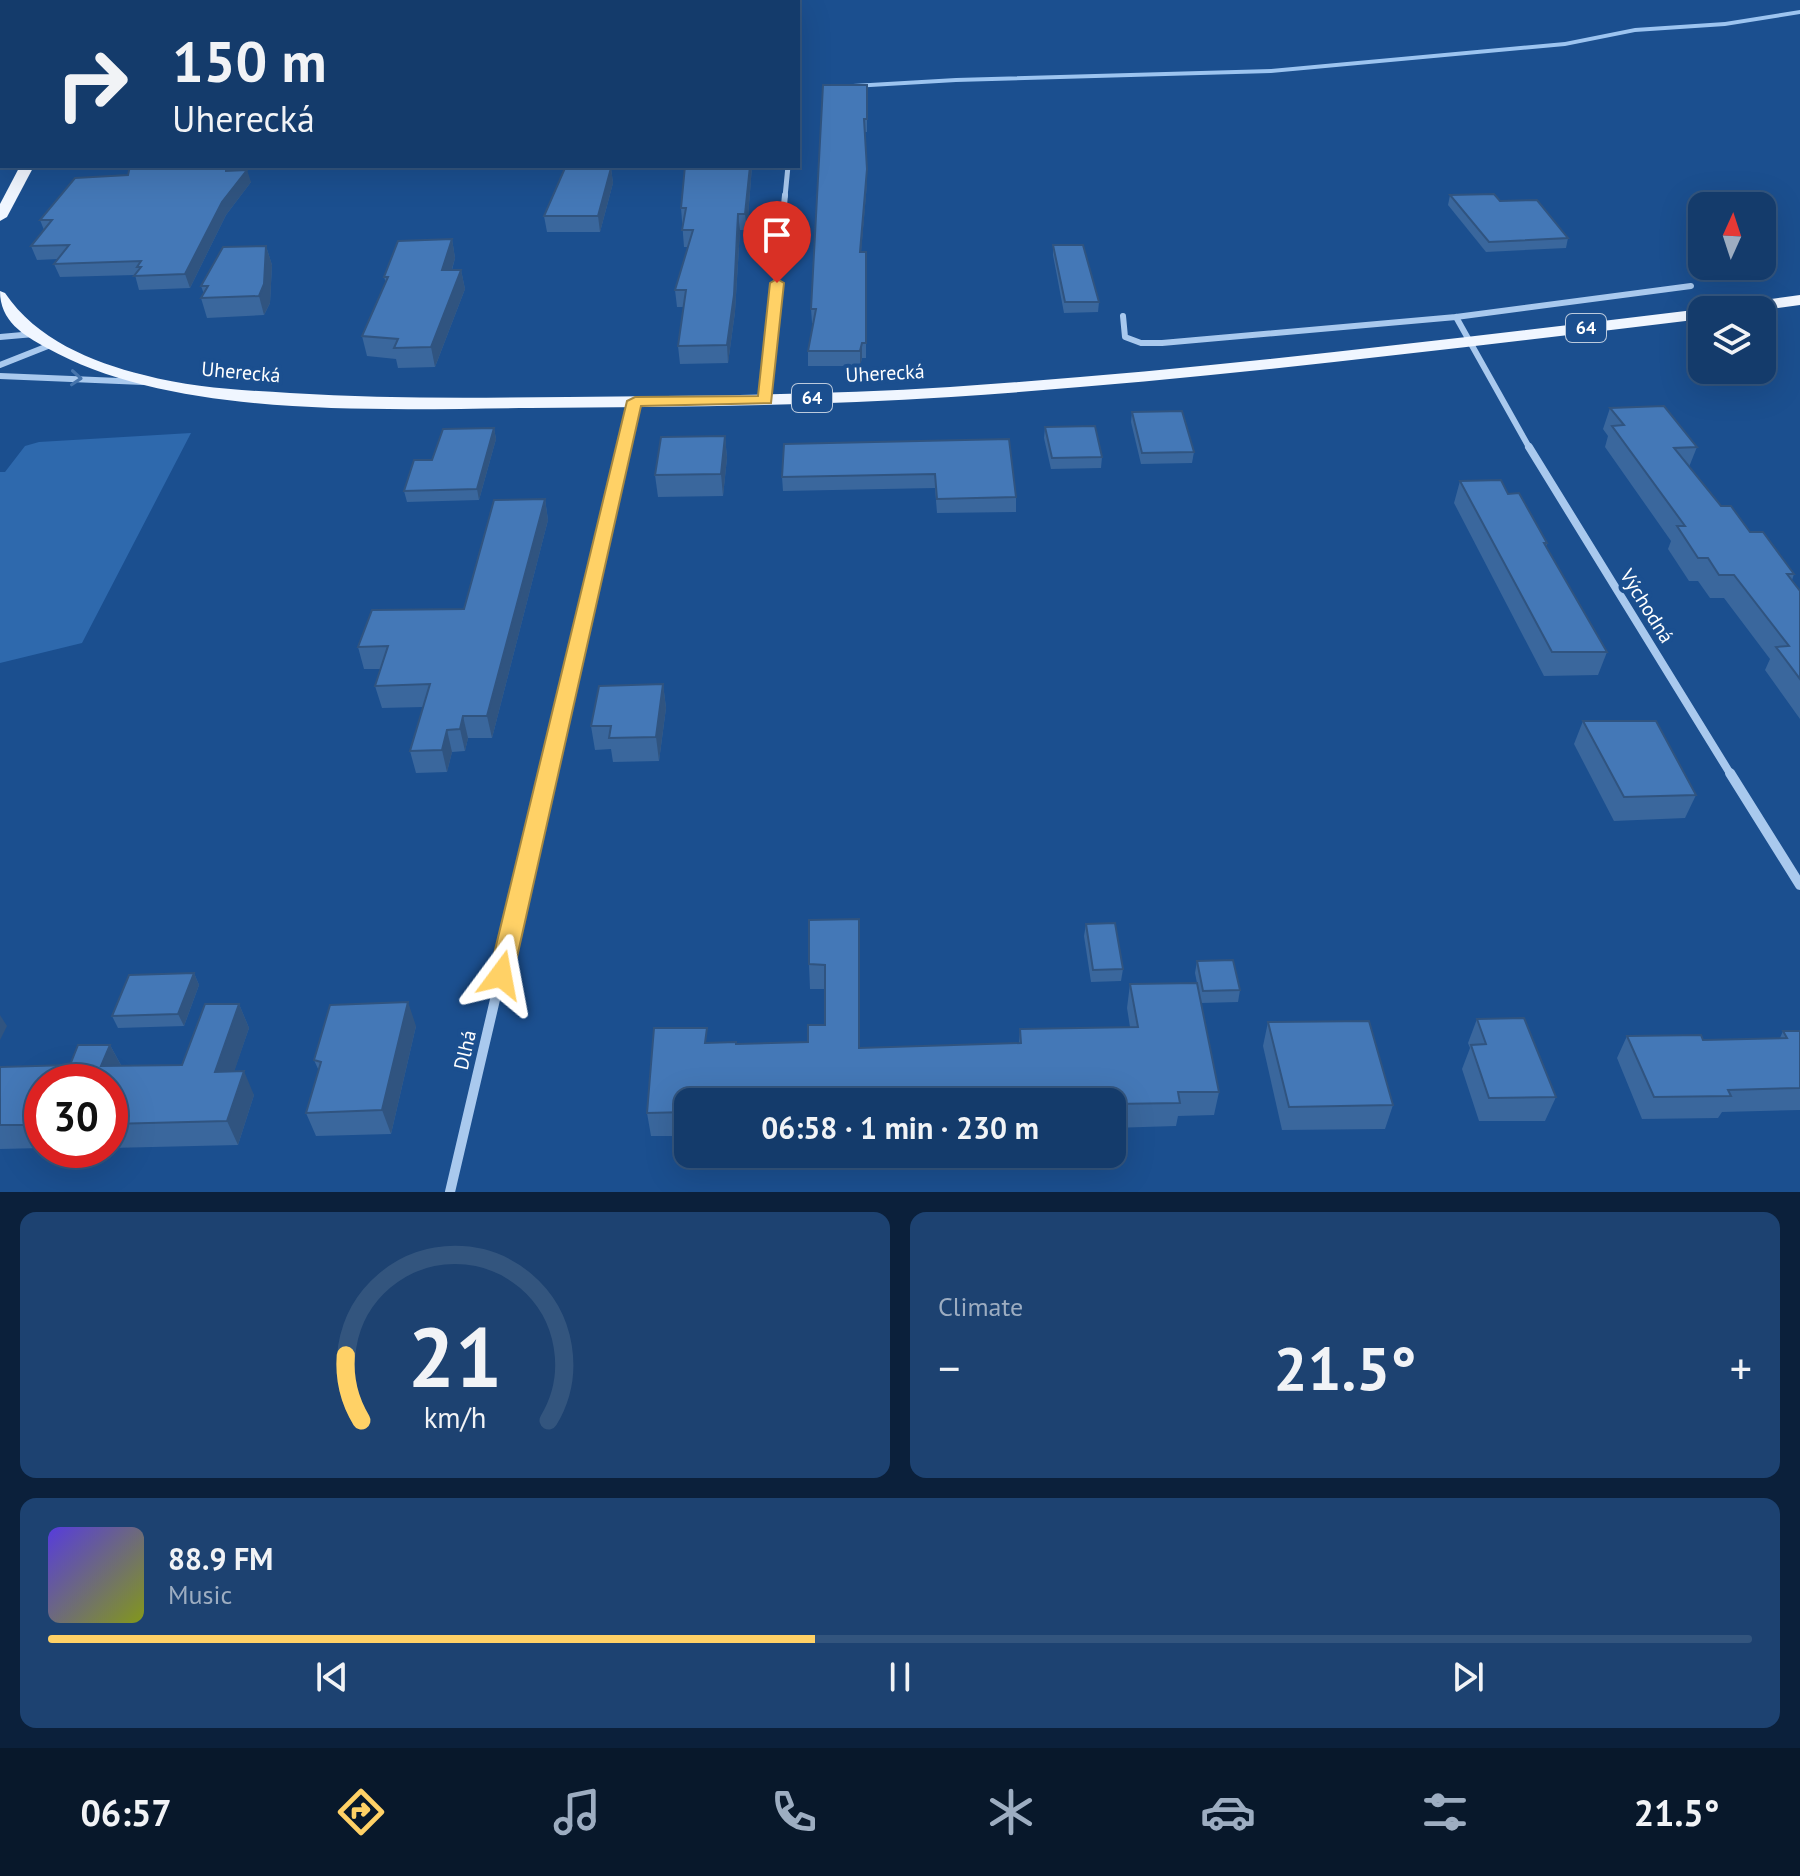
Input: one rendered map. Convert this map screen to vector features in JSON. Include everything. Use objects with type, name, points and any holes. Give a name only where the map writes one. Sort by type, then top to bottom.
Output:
[{"type":"main road","points":[[0,217],[26,168]]},
{"type":"main road","name":"Uherecká","points":[[0,296],[6,308],[35,334],[88,361],[152,383],[210,393],[340,401],[765,400],[948,392],[1470,341],[1688,316]]},
{"type":"main road","points":[[1776,303],[1800,300]]},
{"type":"street","points":[[765,400],[788,168]]},
{"type":"street","points":[[1123,316],[1125,337],[1131,341],[1151,343],[1456,317],[1691,286]]},
{"type":"street","name":"Východná","points":[[1456,317],[1514,424],[1800,885]]},
{"type":"street","points":[[0,337],[35,334]]},
{"type":"street","points":[[0,365],[53,344]]},
{"type":"street","points":[[0,376],[152,383]]},
{"type":"street","name":"Dlhá","points":[[450,1192],[635,401]]},
{"type":"shaded area","points":[[191,433],[82,643],[0,663],[0,472],[5,472],[25,446],[39,442]]},
{"type":"building","points":[[823,85],[867,85],[867,119],[864,119],[867,169],[860,252],[866,252],[866,343],[862,343],[860,351],[808,351],[816,309],[811,309]]},
{"type":"building","points":[[130,168],[247,170],[222,202],[185,274],[134,276],[141,267],[137,267],[141,261],[54,264],[69,245],[31,246],[52,220],[40,220],[75,178],[128,175]]},
{"type":"building","points":[[565,168],[611,168],[598,216],[544,216]]},
{"type":"building","points":[[685,168],[750,168],[745,214],[738,214],[734,295],[727,345],[678,346],[686,290],[675,290],[693,230],[682,230],[686,208],[681,208]]},
{"type":"building","points":[[1494,194],[1500,201],[1537,200],[1568,238],[1489,242],[1450,195]]},
{"type":"building","points":[[452,239],[442,270],[461,270],[431,347],[394,348],[398,339],[362,336],[388,277],[384,277],[398,241]]},
{"type":"building","points":[[1053,245],[1083,245],[1099,302],[1065,302]]},
{"type":"building","points":[[266,246],[264,284],[259,296],[201,298],[208,286],[201,286],[223,247]]},
{"type":"building","points":[[1664,406],[1697,447],[1674,448],[1721,506],[1731,506],[1750,532],[1763,532],[1794,574],[1787,574],[1800,591],[1800,679],[1776,647],[1789,646],[1734,575],[1719,575],[1708,558],[1698,558],[1677,526],[1685,526],[1612,426],[1624,425],[1610,408]]},
{"type":"building","points":[[1182,411],[1194,452],[1142,453],[1132,412]]},
{"type":"building","points":[[1095,426],[1102,457],[1052,458],[1045,427]]},
{"type":"building","points":[[494,428],[477,489],[404,491],[414,460],[432,460],[443,429]]},
{"type":"building","points":[[725,436],[721,474],[655,475],[661,437]]},
{"type":"building","points":[[1009,439],[1016,497],[937,499],[935,474],[782,477],[784,444]]},
{"type":"building","points":[[1501,480],[1508,494],[1519,493],[1607,652],[1552,652],[1460,481]]},
{"type":"building","points":[[545,499],[487,716],[463,716],[460,729],[447,730],[442,750],[410,751],[430,684],[375,686],[388,646],[358,647],[372,610],[464,609],[494,500]]},
{"type":"building","points":[[663,684],[656,737],[609,738],[611,726],[591,726],[599,686]]},
{"type":"building","points":[[1583,721],[1656,721],[1696,795],[1624,797]]},
{"type":"building","points":[[859,919],[859,1048],[1021,1043],[1020,1029],[1138,1027],[1130,984],[1197,983],[1219,1092],[1178,1092],[1180,1103],[1126,1104],[1126,1088],[674,1088],[674,1112],[647,1113],[654,1028],[707,1028],[705,1043],[736,1044],[808,1042],[808,1025],[825,1025],[825,965],[809,964],[809,920]]},
{"type":"building","points":[[1115,923],[1123,969],[1093,970],[1086,924]]},
{"type":"building","points":[[1233,960],[1240,990],[1203,991],[1197,961]]},
{"type":"building","points":[[194,973],[178,1014],[112,1016],[129,975]]},
{"type":"building","points":[[408,1002],[382,1110],[306,1113],[321,1062],[314,1060],[330,1005]]},
{"type":"building","points":[[205,1004],[239,1004],[215,1072],[244,1071],[227,1121],[128,1124],[128,1066],[182,1065]]},
{"type":"building","points":[[1524,1018],[1556,1097],[1489,1098],[1471,1045],[1486,1044],[1477,1019]]},
{"type":"building","points":[[1369,1021],[1393,1105],[1289,1107],[1268,1022]]},
{"type":"building","points":[[1783,1031],[1800,1031],[1800,1088],[1728,1090],[1731,1096],[1654,1097],[1627,1036],[1701,1035],[1703,1040],[1787,1038]]},
{"type":"building","points":[[78,1045],[110,1045],[102,1064],[70,1064]]},
{"type":"building","points":[[24,1066],[24,1125],[0,1125],[0,1067]]},
{"type":"waterway","points":[[853,86],[1271,71],[1565,44],[1635,30],[1725,24],[1800,12]]},
{"type":"route","points":[[501,975],[635,401],[765,400],[777,283]]}]
